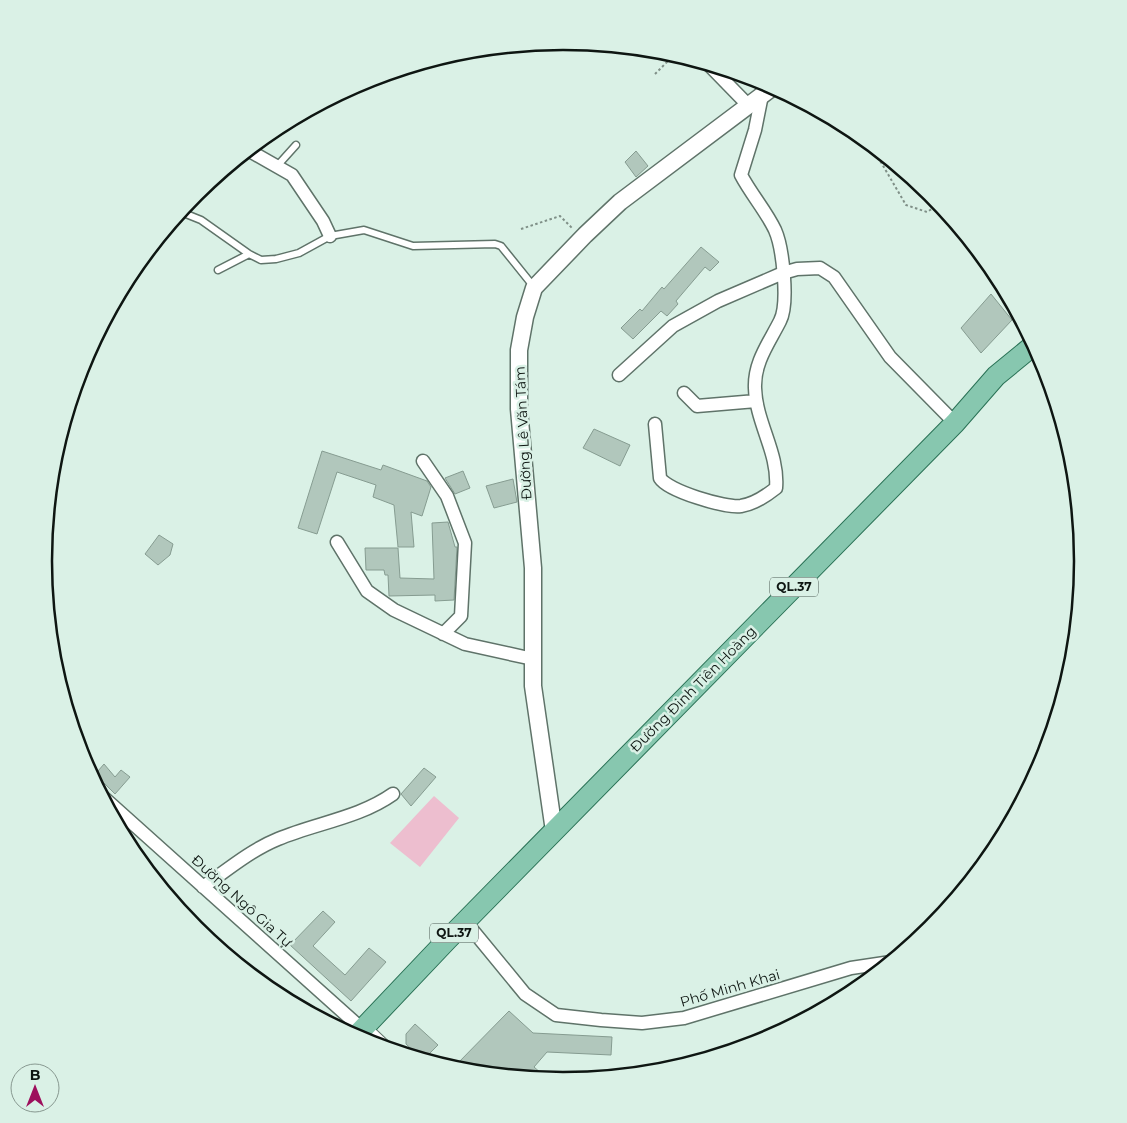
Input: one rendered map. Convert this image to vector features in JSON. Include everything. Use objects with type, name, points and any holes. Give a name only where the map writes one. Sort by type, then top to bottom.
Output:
[{"type":"main road","name":"Đường Đinh Tiên Hoàng","points":[[360,1031],[465,921],[955,423],[996,376],[1028,349]]},
{"type":"street","points":[[718,74],[748,105]]},
{"type":"street","name":"Đường Lê Văn Tám","points":[[554,831],[533,686],[533,568],[519,410],[519,350],[525,316],[534,288],[581,238],[620,202],[688,153],[766,92]]},
{"type":"street","points":[[654,424],[662,481],[675,490],[730,506],[742,505],[765,497],[776,488],[776,471],[756,401],[755,387],[759,361],[781,319],[784,306],[783,273],[774,229],[741,175],[767,93]]},
{"type":"street","points":[[255,154],[278,165],[292,175],[301,186],[330,236]]},
{"type":"street","points":[[619,374],[673,326],[718,301],[783,273],[807,268],[820,268],[830,273],[890,357],[955,423]]},
{"type":"street","points":[[684,392],[698,406],[756,401]]},
{"type":"street","points":[[423,461],[447,496],[465,543],[461,616],[444,634]]},
{"type":"street","points":[[337,542],[368,591],[394,610],[465,644],[533,659]]},
{"type":"street","points":[[203,887],[255,850],[276,840],[360,811],[393,794]]},
{"type":"street","name":"Đường Ngô Gia Tự","points":[[117,809],[203,887],[351,1026]]},
{"type":"street","name":"Phố Minh Khai","points":[[465,921],[525,994],[556,1015],[601,1020],[642,1023],[684,1018],[851,968],[879,964]]},
{"type":"lane","points":[[278,165],[296,145]]},
{"type":"lane","points":[[188,215],[201,220],[248,254],[261,260],[276,260],[307,250],[330,236],[364,230],[413,246],[495,244],[501,246],[534,288]]},
{"type":"lane","points":[[218,270],[248,254]]},
{"type":"path","points":[[655,74],[668,61]]},
{"type":"path","points":[[879,160],[906,205],[927,212],[933,208]]},
{"type":"path","points":[[521,229],[560,216],[581,238]]},
{"type":"shaded area","points":[[434,796],[459,818],[420,867],[390,843]]},
{"type":"building","points":[[636,151],[648,166],[636,177],[625,162]]},
{"type":"building","points":[[701,247],[719,262],[710,271],[705,267],[676,301],[678,304],[667,316],[661,311],[633,339],[621,328],[640,309],[642,311],[662,287],[664,289]]},
{"type":"building","points":[[991,294],[1012,320],[981,353],[961,328]]},
{"type":"building","points":[[594,429],[630,445],[620,466],[583,448]]},
{"type":"building","points":[[322,451],[381,470],[383,465],[427,481],[431,487],[422,516],[411,512],[414,547],[398,547],[394,505],[373,497],[376,485],[337,472],[317,534],[298,528]]},
{"type":"building","points":[[463,471],[470,488],[455,494],[445,478]]},
{"type":"building","points":[[513,479],[517,502],[494,508],[486,486]]},
{"type":"building","points":[[448,522],[455,547],[457,547],[454,600],[435,601],[435,595],[389,596],[388,575],[385,575],[384,570],[366,570],[365,548],[398,548],[400,578],[434,579],[432,523]]},
{"type":"building","points":[[159,535],[173,544],[170,555],[158,565],[145,554]]},
{"type":"building","points":[[104,764],[115,777],[121,770],[130,777],[115,794],[103,784],[98,772]]},
{"type":"building","points":[[424,768],[436,777],[411,806],[401,794]]},
{"type":"building","points":[[323,911],[335,922],[313,946],[345,975],[369,948],[386,962],[351,1001],[290,945]]},
{"type":"building","points":[[509,1011],[533,1033],[612,1037],[611,1055],[547,1052],[534,1067],[540,1072],[497,1069],[459,1062]]},
{"type":"building","points":[[415,1024],[438,1045],[428,1055],[413,1050],[406,1044],[406,1034]]}]
